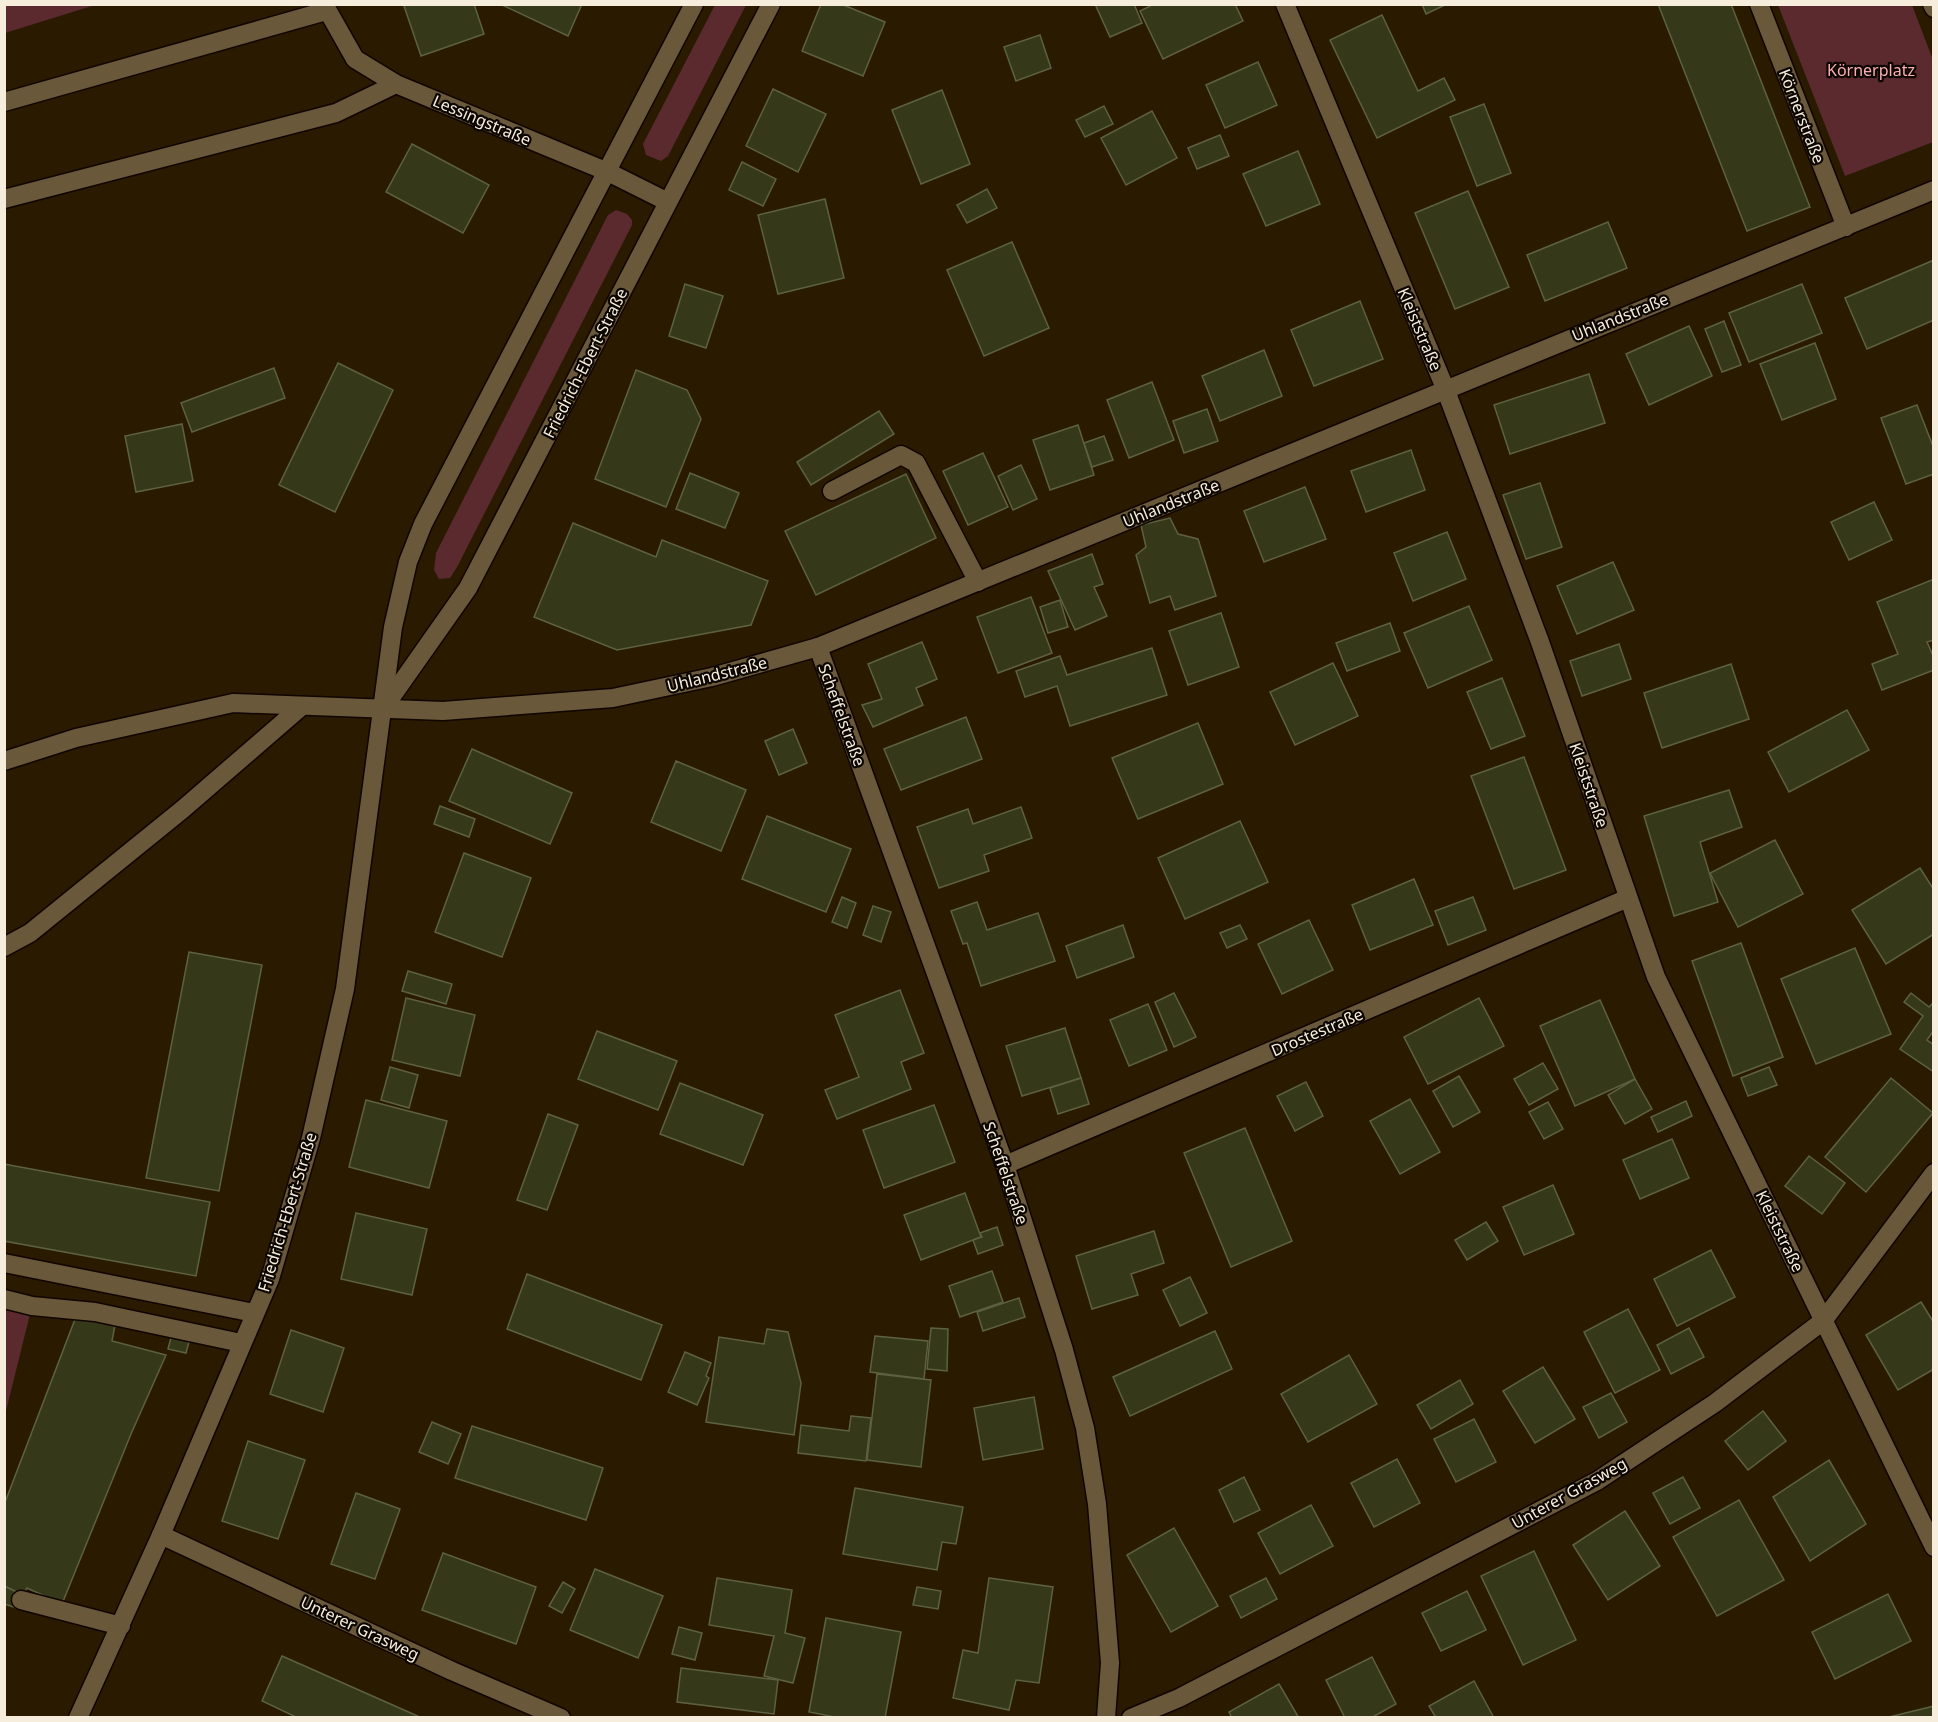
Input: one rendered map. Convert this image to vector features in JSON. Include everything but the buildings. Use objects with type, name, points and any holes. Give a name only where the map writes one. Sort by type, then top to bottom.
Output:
[{"type":"street","name":"Friedrich-Ebert-Straße","points":[[78,1718],[161,1535],[270,1279],[311,1138],[345,989],[393,627],[408,562],[423,524],[694,4]]},
{"type":"street","name":"Friedrich-Ebert-Straße","points":[[382,710],[468,588],[771,4]]},
{"type":"street","name":"Kleiststraße","points":[[1285,4],[1445,388],[1540,642],[1656,977],[1934,1547]]},
{"type":"street","name":"Körnerstraße","points":[[1759,4],[1846,227]]},
{"type":"street","name":"Lessingstraße","points":[[325,8],[355,59],[396,84],[608,172],[668,202]]},
{"type":"street","points":[[4,102],[325,8]]},
{"type":"street","points":[[4,198],[336,113],[396,84]]},
{"type":"street","name":"Uhlandstraße","points":[[382,710],[443,711],[613,698],[712,677],[818,647],[1445,388],[1934,190]]},
{"type":"street","points":[[832,491],[901,455],[916,463],[978,582]]},
{"type":"street","name":"Scheffelstraße","points":[[818,647],[1005,1165],[1064,1350],[1085,1428],[1097,1504],[1110,1664],[1106,1718]]},
{"type":"street","points":[[4,761],[76,738],[233,703],[382,710]]},
{"type":"street","points":[[4,947],[30,933],[183,809],[302,706]]},
{"type":"street","name":"Drostestraße","points":[[1005,1165],[1628,898]]},
{"type":"street","name":"Unterer Grasweg","points":[[1131,1718],[1179,1698],[1597,1481],[1715,1403],[1823,1321],[1934,1173]]},
{"type":"street","points":[[4,1263],[254,1313]]},
{"type":"street","points":[[4,1299],[32,1306],[95,1312],[241,1343]]},
{"type":"street","name":"Unterer Grasweg","points":[[161,1535],[452,1671],[561,1718]]},
{"type":"street","points":[[21,1600],[120,1626]]},
{"type":"green space","points":[[5,4],[95,4],[95,5],[5,33]]},
{"type":"green space","points":[[715,5],[746,5],[668,156],[661,161],[646,155],[643,144]]},
{"type":"green space","name":"Körnerplatz","points":[[1778,5],[1912,5],[1933,60],[1933,142],[1845,176]]},
{"type":"green space","points":[[616,210],[627,214],[632,220],[632,225],[457,567],[450,578],[439,579],[434,570],[436,553],[608,215]]},
{"type":"green space","points":[[5,1299],[32,1306],[5,1415]]}]
